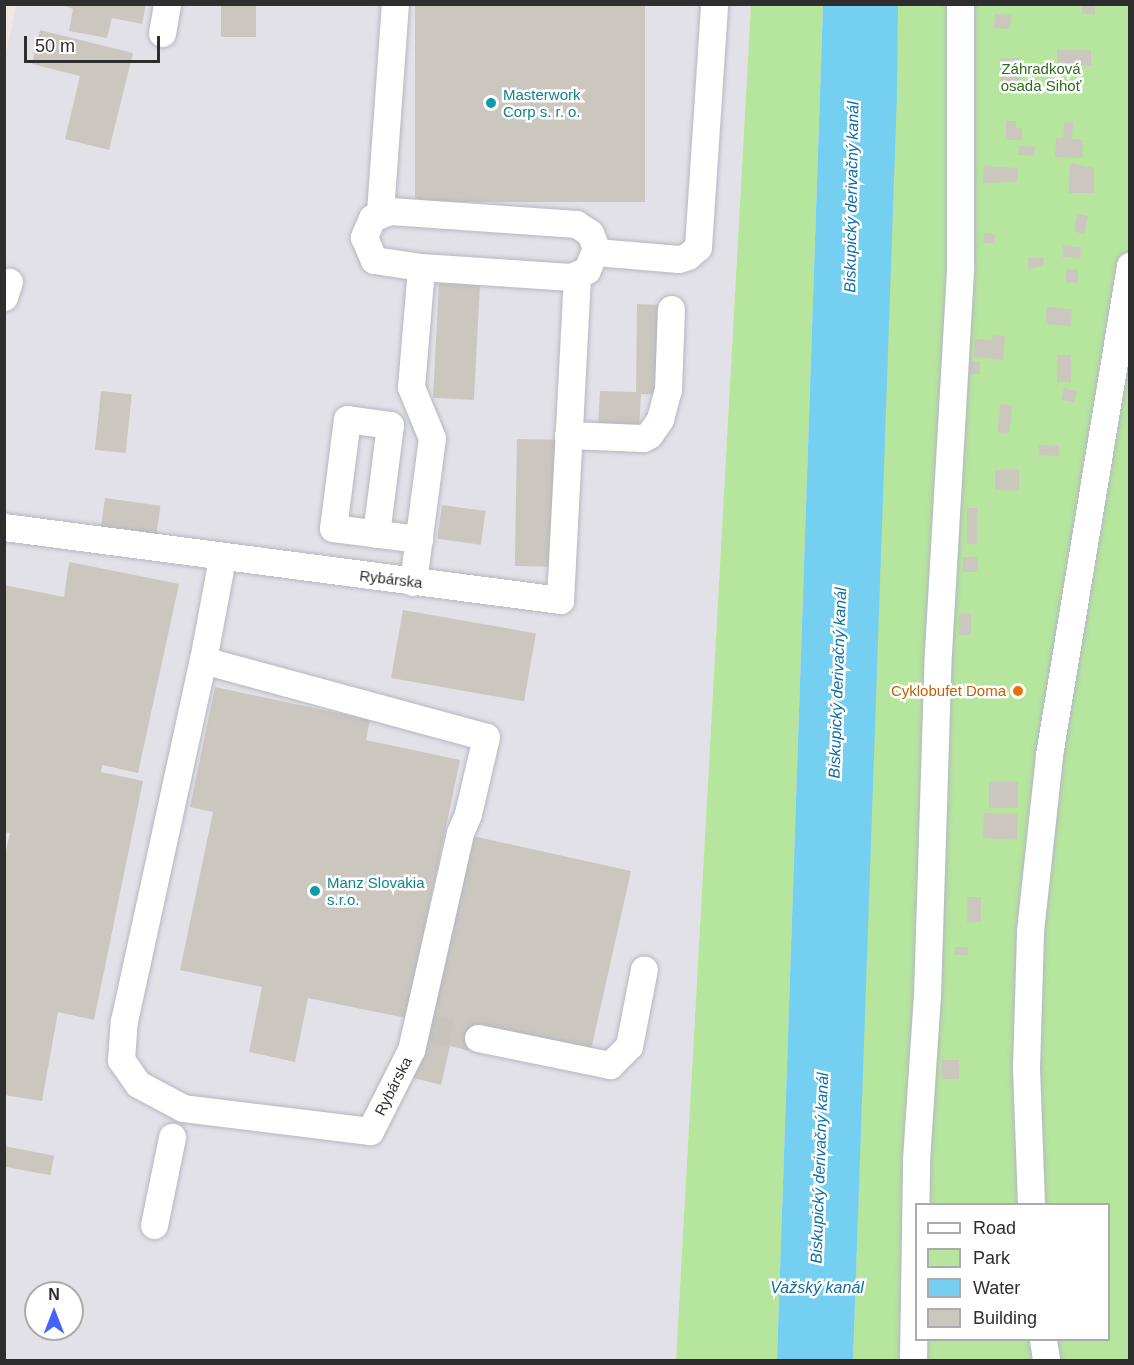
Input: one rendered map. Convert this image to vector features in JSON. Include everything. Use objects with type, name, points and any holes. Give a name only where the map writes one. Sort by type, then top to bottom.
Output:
[{"type":"lane","points":[[162,33],[167,4]]},
{"type":"lane","points":[[380,212],[576,224],[590,233],[596,252],[588,270],[577,276],[380,263],[368,253],[366,229],[380,212],[395,4]]},
{"type":"lane","points":[[596,252],[679,259],[688,256],[698,247],[714,4]]},
{"type":"lane","points":[[915,1203],[927,996],[938,652],[960,266],[960,4]]},
{"type":"lane","points":[[1031,1203],[1026,1068],[1030,932],[1049,755],[1130,266]]},
{"type":"lane","points":[[413,582],[432,438],[411,387],[421,267]]},
{"type":"lane","points":[[577,276],[568,435],[643,438],[649,435],[660,419],[668,390],[670,309]]},
{"type":"lane","name":"Rybárska","points":[[4,527],[222,558],[560,600],[568,435]]},
{"type":"lane","points":[[376,534],[419,539]]},
{"type":"lane","name":"Rybárska","points":[[204,660],[486,736],[468,814],[460,833],[421,1026],[370,1131],[183,1108],[138,1084],[122,1060],[124,1021],[204,660],[222,558]]},
{"type":"lane","points":[[478,1038],[610,1065],[628,1046],[644,969]]},
{"type":"lane","points":[[154,1225],[171,1137]]},
{"type":"lane","points":[[913,1360],[915,1227]]},
{"type":"lane","points":[[1043,1341],[1046,1360]]},
{"type":"shaded area","points":[[16,5],[751,5],[676,1360],[5,1360],[4,63]]},
{"type":"green space","points":[[751,5],[823,5],[777,1360],[676,1360]]},
{"type":"green space","name":"Záhradková osada Sihoť","points":[[898,5],[1129,5],[1129,1360],[853,1360]]},
{"type":"water","name":"Važský kanál","points":[[823,5],[898,5],[897,93],[853,1360],[777,1360]]},
{"type":"building","points":[[60,4],[146,4],[142,24],[112,18],[107,38],[69,31],[73,9]]},
{"type":"building","points":[[221,4],[256,4],[256,37],[221,37]]},
{"type":"building","name":"Masterwork Corp s. r. o.","points":[[415,4],[645,4],[645,202],[415,202]]},
{"type":"building","points":[[1082,4],[1095,4],[1095,14],[1082,14]]},
{"type":"building","points":[[995,14],[1011,15],[1010,29],[994,28]]},
{"type":"building","points":[[40,30],[133,53],[109,150],[65,139],[80,76],[32,64]]},
{"type":"building","points":[[1057,50],[1091,50],[1091,65],[1057,65]]},
{"type":"building","points":[[1019,58],[1020,81],[1001,82],[1000,59]]},
{"type":"building","points":[[1006,121],[1016,121],[1016,128],[1022,128],[1022,140],[1006,140]]},
{"type":"building","points":[[1064,122],[1073,123],[1072,139],[1083,140],[1082,158],[1055,157],[1056,138],[1063,138]]},
{"type":"building","points":[[1019,146],[1035,147],[1034,156],[1018,155]]},
{"type":"building","points":[[1070,163],[1094,168],[1094,193],[1069,193]]},
{"type":"building","points":[[984,166],[1018,168],[1017,182],[983,183]]},
{"type":"building","points":[[1077,214],[1088,216],[1085,234],[1074,232]]},
{"type":"building","points":[[984,233],[995,234],[994,244],[983,243]]},
{"type":"building","points":[[1063,246],[1081,247],[1080,258],[1062,257]]},
{"type":"building","points":[[1028,258],[1044,258],[1043,266],[1028,269]]},
{"type":"building","points":[[1066,269],[1078,270],[1078,283],[1066,282]]},
{"type":"building","points":[[439,283],[480,285],[474,400],[433,398]]},
{"type":"building","points":[[637,304],[662,305],[661,395],[641,394],[639,429],[598,428],[600,391],[636,392]]},
{"type":"building","points":[[1047,307],[1072,309],[1070,326],[1046,324]]},
{"type":"building","points":[[993,335],[1005,336],[1003,360],[974,357],[975,339],[992,340]]},
{"type":"building","points":[[1057,355],[1071,355],[1071,382],[1057,382]]},
{"type":"building","points":[[970,362],[980,362],[980,374],[970,374]]},
{"type":"building","points":[[1064,388],[1077,391],[1074,403],[1061,400]]},
{"type":"building","points":[[101,391],[132,394],[126,453],[95,450]]},
{"type":"building","points":[[1000,404],[1012,405],[1010,433],[998,432]]},
{"type":"building","points":[[517,439],[557,440],[555,567],[515,566]]},
{"type":"building","points":[[1039,445],[1059,446],[1058,456],[1038,455]]},
{"type":"building","points":[[995,470],[1019,470],[1019,490],[995,490]]},
{"type":"building","points":[[105,498],[160,506],[156,536],[101,529]]},
{"type":"building","points":[[442,505],[486,511],[481,545],[437,539]]},
{"type":"building","points":[[967,508],[977,508],[977,544],[967,544]]},
{"type":"building","points":[[963,557],[978,557],[978,572],[963,572]]},
{"type":"building","points":[[69,562],[179,584],[138,773],[102,765],[101,772],[143,781],[94,1020],[58,1012],[42,1101],[4,1095],[4,859],[10,833],[4,832],[4,585],[64,597]]},
{"type":"building","points":[[403,610],[536,633],[524,701],[391,678]]},
{"type":"building","points":[[959,614],[971,614],[971,635],[959,635]]},
{"type":"building","name":"Manz Slovakia s.r.o.","points":[[215,687],[370,720],[366,740],[460,760],[406,1018],[308,998],[295,1062],[249,1052],[262,987],[180,970],[213,812],[190,807]]},
{"type":"building","points":[[989,782],[1018,782],[1018,808],[989,808]]},
{"type":"building","points":[[984,813],[1018,815],[1017,840],[983,838]]},
{"type":"building","points":[[468,835],[631,871],[591,1050],[481,1025],[475,1052],[450,1046],[441,1085],[414,1078]]},
{"type":"building","points":[[967,897],[981,897],[981,922],[967,922]]},
{"type":"building","points":[[955,947],[968,947],[968,955],[955,955]]},
{"type":"building","points":[[942,1060],[959,1060],[959,1079],[942,1079]]},
{"type":"building","points":[[4,1146],[54,1156],[50,1175],[4,1166]]},
{"type":"tunnel","points":[[425,1027],[478,1038]]},
{"type":"place","name":"Masterwork Corp s. r. o.","points":[[491,103]]},
{"type":"place","name":"Cyklobufet Doma","points":[[1018,691]]},
{"type":"place","name":"Manz Slovakia s.r.o.","points":[[315,891]]},
{"type":"water label","name":"Biskupický derivačný kanál","points":[[852,197]]},
{"type":"water label","name":"Biskupický derivačný kanál","points":[[838,683]]},
{"type":"water label","name":"Biskupický derivačný kanál","points":[[820,1168]]}]
